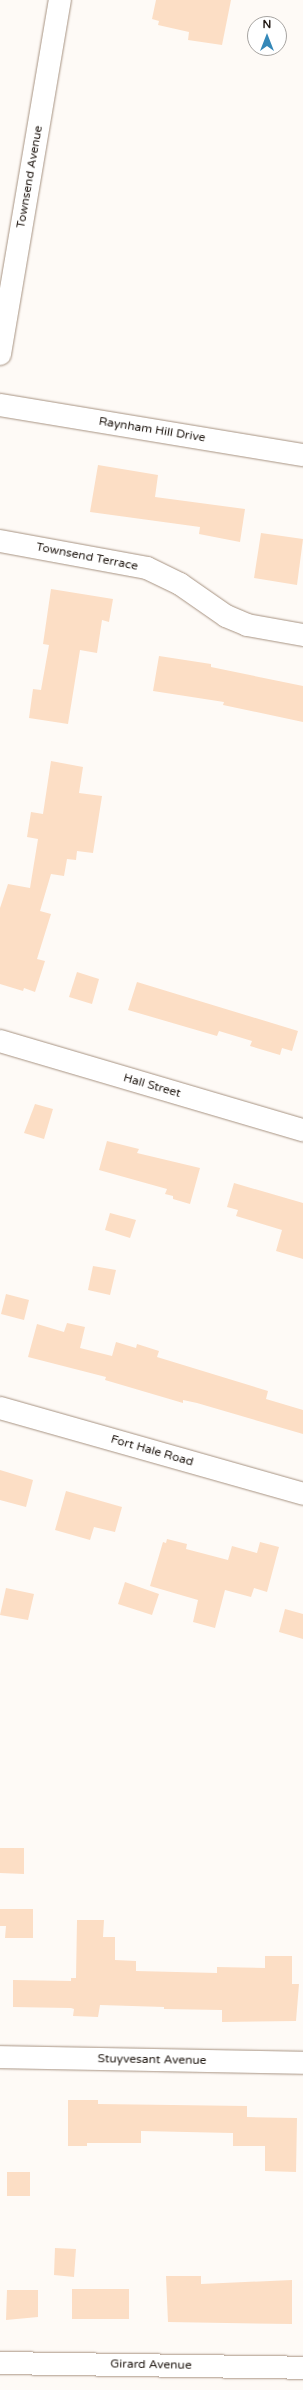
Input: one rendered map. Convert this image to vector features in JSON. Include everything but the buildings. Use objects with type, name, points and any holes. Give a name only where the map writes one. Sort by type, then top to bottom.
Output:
[{"type":"street","name":"Townsend Avenue","points":[[0,354],[60,0]]},
{"type":"street","name":"Raynham Hill Drive","points":[[0,405],[303,455]]},
{"type":"street","name":"Townsend Terrace","points":[[0,541],[147,568],[180,584],[226,616],[247,625],[303,635]]},
{"type":"street","name":"Hall Street","points":[[0,1041],[303,1130]]},
{"type":"street","name":"Fort Hale Road","points":[[0,1408],[303,1494]]},
{"type":"street","name":"Stuyvesant Avenue","points":[[0,2057],[303,2062]]},
{"type":"street","name":"Girard Avenue","points":[[0,2363],[303,2368]]}]
